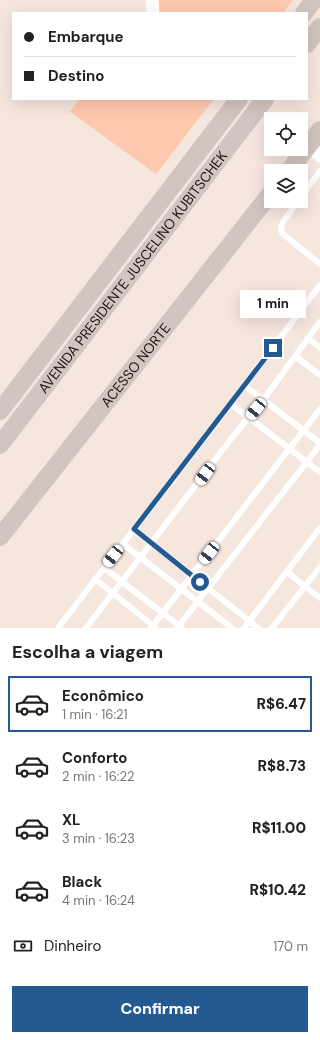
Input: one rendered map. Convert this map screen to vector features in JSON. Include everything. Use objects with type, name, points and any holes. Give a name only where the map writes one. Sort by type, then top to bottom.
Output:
[{"type":"main road","points":[[305,12],[314,0]]},
{"type":"main road","points":[[308,43],[320,26]]},
{"type":"main road","name":"AVENIDA PRESIDENTE JUSCELINO KUBITSCHEK","points":[[0,411],[238,100]]},
{"type":"main road","name":"AVENIDA PRESIDENTE JUSCELINO KUBITSCHEK","points":[[0,445],[258,101]]},
{"type":"main road","points":[[298,164],[314,151],[320,130]]},
{"type":"main road","name":"ACESSO NORTE","points":[[0,537],[264,202]]},
{"type":"street","points":[[152,0],[153,12]]},
{"type":"lane","points":[[308,187],[320,171]]},
{"type":"lane","points":[[293,208],[283,222],[281,227],[282,233],[320,264]]},
{"type":"lane","points":[[58,628],[231,404],[320,285]]},
{"type":"lane","points":[[86,628],[263,400],[320,322]]},
{"type":"lane","points":[[308,338],[320,348]]},
{"type":"lane","points":[[295,356],[320,375]]},
{"type":"lane","points":[[104,568],[123,581],[180,627],[307,462],[320,444],[244,385]]},
{"type":"lane","points":[[231,404],[320,472]]},
{"type":"lane","points":[[95,579],[153,627],[320,409]]},
{"type":"lane","points":[[244,628],[320,528]]},
{"type":"lane","points":[[134,529],[258,628]]},
{"type":"lane","points":[[122,544],[232,628]]},
{"type":"lane","points":[[272,628],[320,567]]},
{"type":"lane","points":[[287,572],[320,598]]},
{"type":"shaded area","points":[[157,0],[293,0],[284,12],[158,12]]},
{"type":"shaded area","points":[[78,100],[213,100],[156,174],[70,112]]},
{"type":"route","points":[[200,582],[134,529],[273,348]]}]
